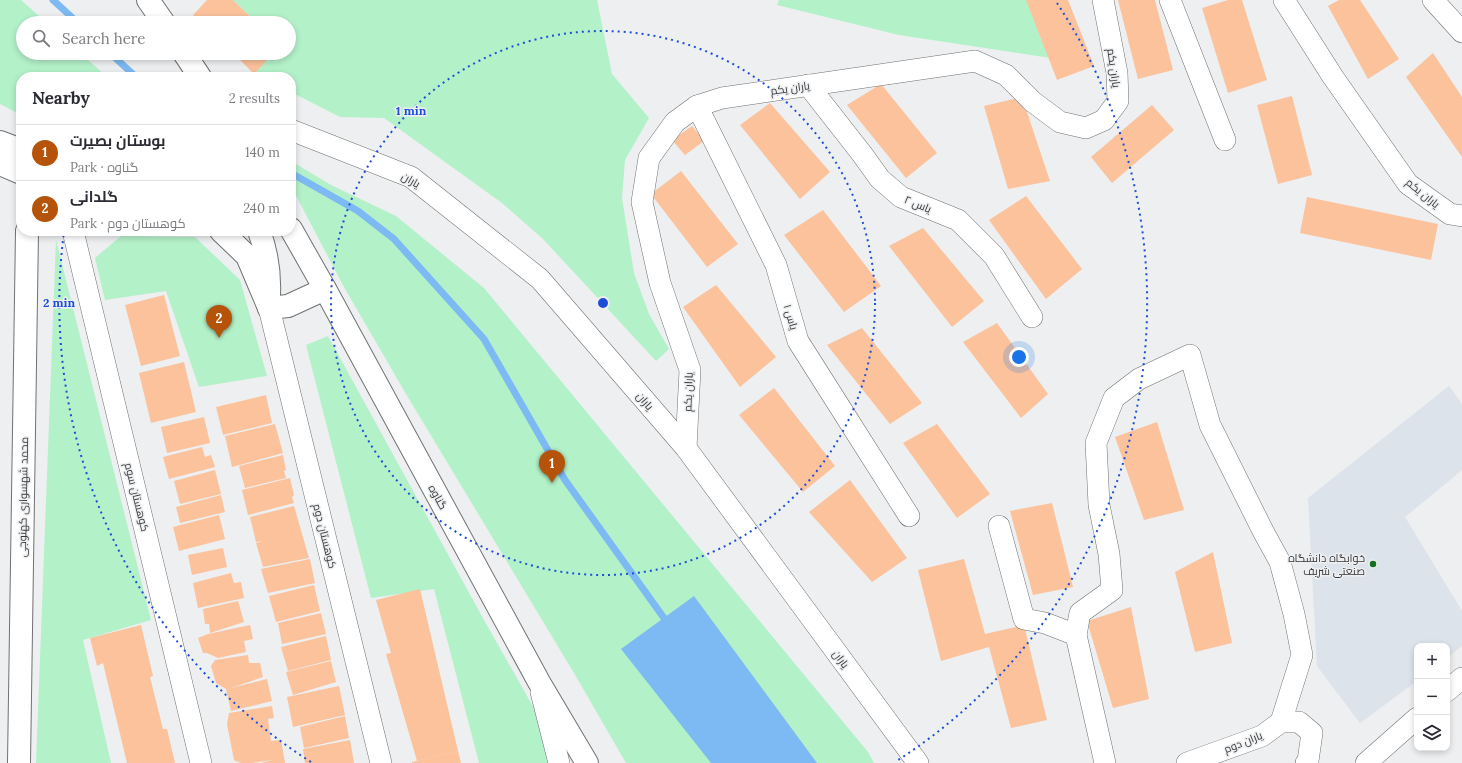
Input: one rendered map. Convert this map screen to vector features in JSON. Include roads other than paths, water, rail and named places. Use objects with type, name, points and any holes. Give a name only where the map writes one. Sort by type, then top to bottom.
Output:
[{"type":"main road","points":[[148,0],[163,14]]},
{"type":"main road","points":[[189,60],[197,72]]},
{"type":"main road","points":[[0,142],[16,148]]},
{"type":"main road","points":[[0,164],[16,171]]},
{"type":"main road","name":"محمد شهسواری کهنوجی","points":[[19,763],[27,236]]},
{"type":"main road","points":[[226,236],[247,256],[269,308]]},
{"type":"main road","points":[[261,236],[265,248],[270,276],[269,308]]},
{"type":"main road","name":"گناوه","points":[[295,236],[539,682],[587,763]]},
{"type":"main road","points":[[269,308],[288,306],[325,289]]},
{"type":"street","name":"یاران یکم","points":[[686,448],[690,370],[660,283],[642,202],[648,158],[675,122],[697,106],[722,98],[975,61],[1006,75],[1033,102],[1060,122],[1086,128],[1104,120],[1118,101],[1116,73],[1103,0]]},
{"type":"street","points":[[1170,0],[1225,140]]},
{"type":"street","name":"یاران یکم","points":[[1284,0],[1333,77],[1408,184],[1450,214],[1462,216]]},
{"type":"street","points":[[1433,0],[1462,32]]},
{"type":"street","name":"یاس ۲","points":[[808,85],[880,179],[901,197],[958,220],[994,256],[1032,317]]},
{"type":"street","name":"یاس ۱","points":[[697,106],[776,265],[798,341],[909,516]]},
{"type":"street","name":"یاران","points":[[296,132],[411,177],[540,279],[686,448],[918,763]]},
{"type":"street","name":"کوهستان سوم","points":[[74,236],[202,763]]},
{"type":"street","name":"کوهستان دوم","points":[[269,308],[381,763]]},
{"type":"street","points":[[1105,763],[1076,635],[1080,613],[1112,590],[1109,554],[1099,505],[1096,443],[1114,398],[1139,379],[1190,355],[1210,425],[1280,562],[1294,614],[1302,655],[1281,722],[1299,722],[1312,733],[1308,761],[1306,763]]},
{"type":"street","points":[[999,526],[1024,619],[1045,623],[1076,635]]},
{"type":"street","points":[[1450,688],[1462,678]]},
{"type":"street","points":[[539,682],[559,763]]},
{"type":"street","points":[[1366,763],[1414,721]]},
{"type":"street","name":"یاران دوم","points":[[1187,763],[1262,736],[1281,722]]},
{"type":"water","points":[[694,596],[817,763],[711,763],[621,649]]},
{"type":"waterway","points":[[53,0],[70,16]]},
{"type":"waterway","points":[[118,60],[131,72]]},
{"type":"waterway","points":[[296,176],[358,211],[394,239],[484,339],[565,480],[669,625]]},
{"type":"place","name":"گلدانی","points":[[219,338]]},
{"type":"place","name":"بوستان بصیرت","points":[[552,483]]},
{"type":"place","name":"خوابگاه دانشگاه صنعتی شریف","points":[[1373,564]]}]
